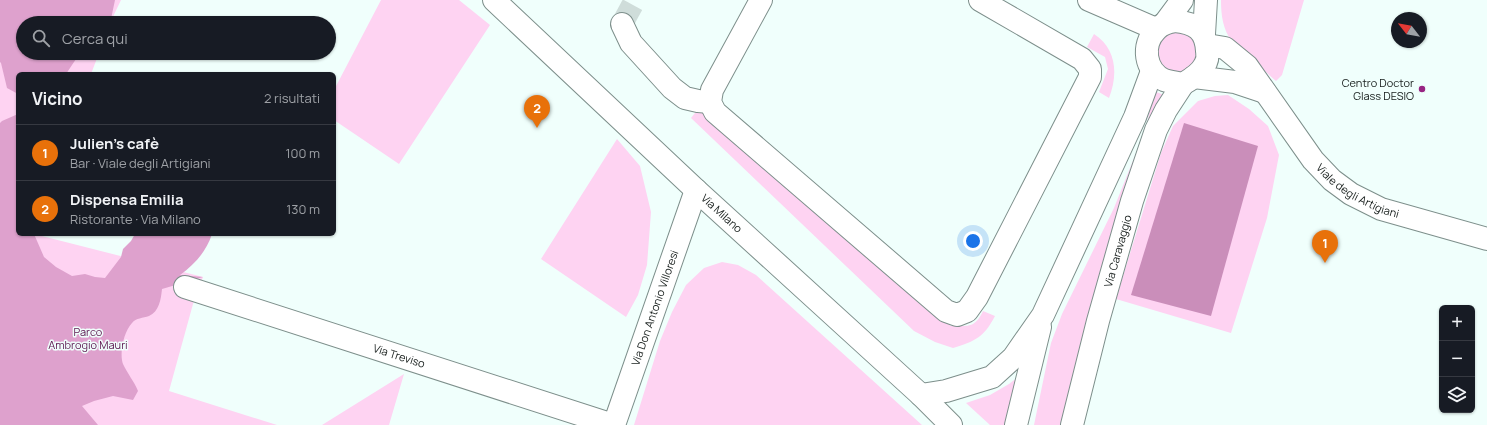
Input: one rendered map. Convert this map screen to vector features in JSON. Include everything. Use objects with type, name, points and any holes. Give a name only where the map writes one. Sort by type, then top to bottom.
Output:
[{"type":"street","name":"Via Milano","points":[[494,0],[696,190],[921,395],[951,425]]},
{"type":"street","points":[[761,0],[712,90],[710,102],[715,112],[946,311],[957,315],[967,311],[978,297],[1090,77],[1090,69],[1082,59],[980,0]]},
{"type":"street","points":[[921,395],[946,391],[992,377],[1013,358],[1043,315],[1135,117],[1149,61],[1148,40],[1182,0]]},
{"type":"street","points":[[1189,80],[1205,66],[1208,56],[1206,40],[1206,0]]},
{"type":"street","points":[[1094,3],[1160,26],[1176,21],[1186,22],[1196,27],[1206,40]]},
{"type":"street","points":[[1094,3],[1120,24],[1164,80],[1235,82],[1265,92]]},
{"type":"street","points":[[622,24],[631,43],[672,88],[685,98],[710,102]]},
{"type":"street","name":"Viale degli Artigiani","points":[[1206,40],[1224,48],[1247,66],[1313,160],[1332,180],[1351,194],[1381,209],[1487,238]]},
{"type":"street","name":"Via Caravaggio","points":[[1072,425],[1098,321],[1132,201],[1156,130],[1166,110],[1189,80]]},
{"type":"street","name":"Via Don Antonio Villoresi","points":[[614,425],[696,190]]},
{"type":"street","name":"Via Treviso","points":[[185,287],[614,425]]},
{"type":"street","points":[[1016,425],[1043,315]]},
{"type":"green space","name":"Parco Ambrogio Mauri","points":[[0,0],[121,0],[113,16],[16,16],[16,60],[96,60],[92,72],[16,72],[16,236],[42,236],[203,277],[193,304],[169,391],[277,425],[0,425]]},
{"type":"green space","points":[[0,0],[115,0],[112,16],[16,16],[16,60],[75,60],[67,72],[16,72],[16,93],[7,88],[0,62]]},
{"type":"green space","points":[[381,0],[459,0],[490,25],[399,164],[336,121],[336,86]]},
{"type":"green space","points":[[1221,0],[1304,0],[1282,75],[1276,81],[1232,42],[1226,32],[1223,22]]},
{"type":"green space","points":[[1177,29],[1194,37],[1198,55],[1195,63],[1180,74],[1171,73],[1156,62],[1156,48],[1158,40]]},
{"type":"green space","points":[[1094,34],[1102,40],[1107,47],[1114,63],[1114,80],[1109,98],[1099,92],[1108,69],[1105,57],[1087,47]]},
{"type":"green space","points":[[1154,91],[1169,97],[1065,425],[1034,425],[1051,343],[1062,314],[1114,208],[1146,128]]},
{"type":"green space","points":[[1228,95],[1249,109],[1268,126],[1279,155],[1267,218],[1231,333],[1116,299],[1161,153],[1173,126],[1198,101],[1215,96]]},
{"type":"green space","points":[[699,108],[951,326],[971,325],[977,321],[983,311],[995,316],[987,329],[983,334],[968,343],[953,348],[935,342],[914,331],[691,118]]},
{"type":"green space","points":[[16,115],[16,236],[35,236],[44,257],[56,267],[72,276],[85,274],[105,278],[121,257],[123,249],[134,236],[211,236],[207,246],[199,257],[180,275],[203,277],[162,289],[160,301],[155,312],[149,316],[136,320],[129,327],[123,342],[122,359],[123,364],[138,391],[133,400],[113,396],[82,406],[98,425],[0,425],[0,123]]},
{"type":"green space","points":[[617,139],[640,166],[651,212],[647,265],[638,295],[626,317],[541,259]]},
{"type":"green space","points":[[722,262],[738,265],[756,275],[922,425],[634,425],[660,341],[672,312],[686,285],[704,268]]},
{"type":"green space","points":[[1023,373],[1006,425],[990,425],[966,403],[990,395],[1009,384]]},
{"type":"green space","points":[[404,374],[389,425],[322,425]]},
{"type":"shaded area","points":[[1184,123],[1258,146],[1211,316],[1131,295]]},
{"type":"tunnel","points":[[622,24],[635,0]]},
{"type":"place","name":"Centro Doctor Glass DESIO","points":[[1422,89]]},
{"type":"place","name":"Dispensa Emilia","points":[[537,128]]},
{"type":"place","name":"Julien's cafè","points":[[1325,263]]}]
